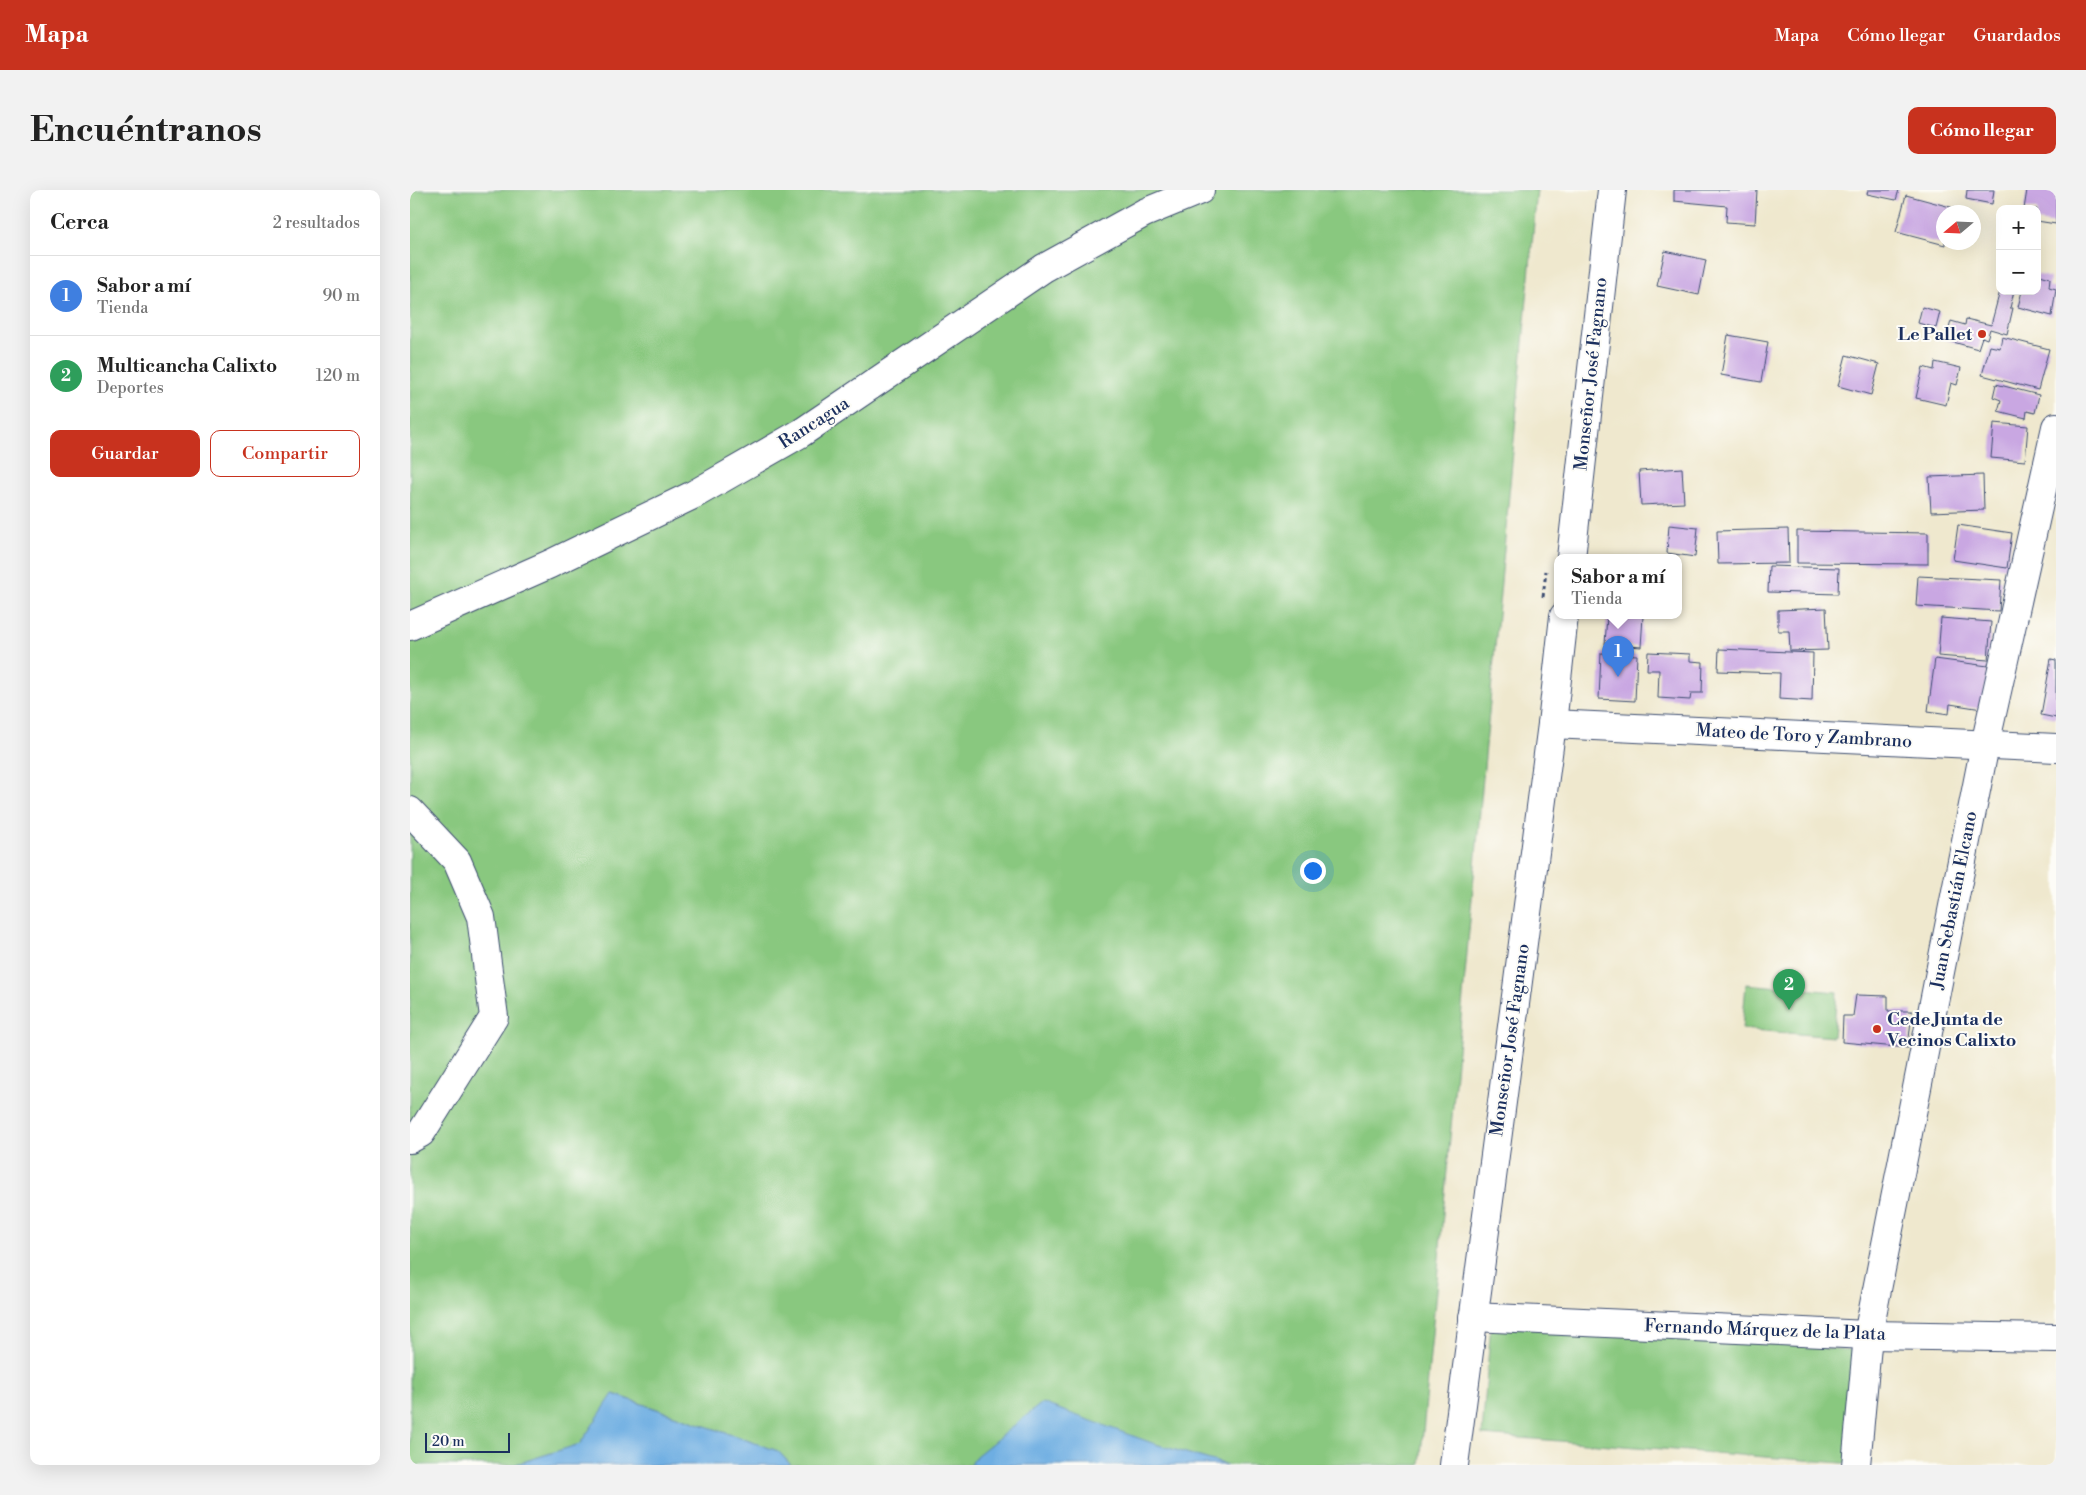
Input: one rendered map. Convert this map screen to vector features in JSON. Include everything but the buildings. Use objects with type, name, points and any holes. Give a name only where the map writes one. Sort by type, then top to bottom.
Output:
[{"type":"street","name":"Rancagua","points":[[410,626],[532,572],[694,495],[801,433],[1044,268],[1144,213],[1200,190]]},
{"type":"street","name":"Monseñor José Fagnano","points":[[1571,554],[1612,190]]},
{"type":"street","name":"Juan Sebastián Elcano","points":[[1856,1465],[1868,1335],[1985,745],[2056,427]]},
{"type":"street","name":"Monseñor José Fagnano","points":[[1454,1465],[1552,724],[1564,619]]},
{"type":"street","name":"Mateo de Toro y Zambrano","points":[[1552,724],[2056,748]]},
{"type":"street","points":[[410,811],[457,861],[481,917],[494,1017],[421,1133],[410,1139]]},
{"type":"street","name":"Fernando Márquez de la Plata","points":[[1474,1317],[1868,1335],[2056,1338]]},
{"type":"green space","points":[[410,190],[1537,190],[1420,1465],[1227,1465],[1155,1444],[976,1456],[971,1465],[791,1465],[778,1451],[614,1394],[580,1444],[513,1465],[410,1465]]},
{"type":"green space","points":[[1746,984],[1837,992],[1833,1037],[1742,1029]]},
{"type":"green space","points":[[1491,1322],[1864,1351],[1855,1464],[1482,1435]]},
{"type":"water","points":[[613,1394],[778,1451],[791,1465],[513,1465],[580,1444]]},
{"type":"water","points":[[1042,1403],[1155,1444],[1227,1465],[971,1465],[976,1456]]},
{"type":"place","name":"Le Pallet","points":[[1982,334]]},
{"type":"place","name":"Sabor a mí","points":[[1618,677]]},
{"type":"place","name":"Multicancha Calixto","points":[[1789,1010]]},
{"type":"place","name":"Cede Junta de Vecinos Calixto","points":[[1877,1029]]}]
